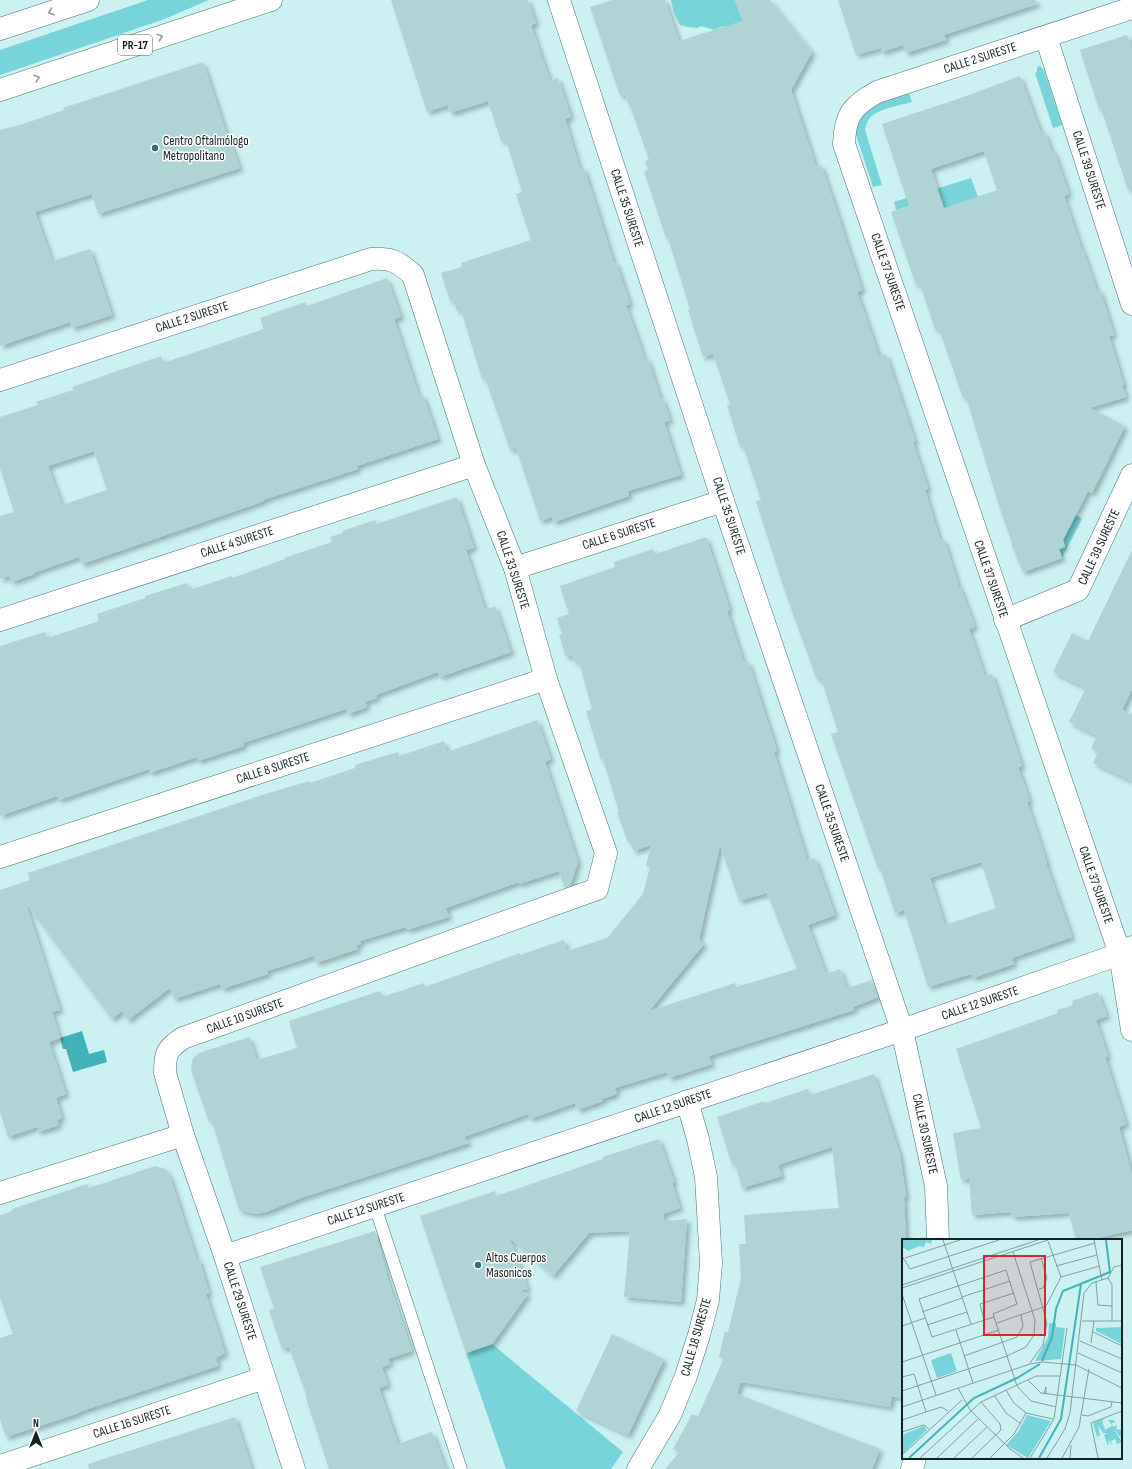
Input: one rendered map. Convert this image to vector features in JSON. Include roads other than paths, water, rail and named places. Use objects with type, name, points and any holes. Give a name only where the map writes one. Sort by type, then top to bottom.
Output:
[{"type":"street","points":[[0,29],[88,0]]},
{"type":"street","name":"PR-17","points":[[0,90],[271,0]]},
{"type":"street","name":"CALLE 35 SURESTE","points":[[559,0],[723,501],[902,1030]]},
{"type":"street","name":"CALLE 2 SURESTE","points":[[845,130],[849,115],[862,101],[877,92],[1132,8]]},
{"type":"street","name":"CALLE 39 SURESTE","points":[[1046,37],[1132,304]]},
{"type":"street","name":"CALLE 37 SURESTE","points":[[845,130],[844,144],[1006,620],[1126,951],[1132,1030]]},
{"type":"street","name":"CALLE 2 SURESTE","points":[[0,380],[371,259],[386,258]]},
{"type":"street","name":"CALLE 33 SURESTE","points":[[386,258],[402,265],[413,275],[474,465],[515,568],[546,679],[606,853],[597,889],[589,892]]},
{"type":"street","name":"CALLE 4 SURESTE","points":[[0,620],[474,465]]},
{"type":"street","name":"CALLE 39 SURESTE","points":[[1006,620],[1078,590],[1132,475]]},
{"type":"street","name":"CALLE 6 SURESTE","points":[[515,568],[723,501]]},
{"type":"street","name":"CALLE 8 SURESTE","points":[[0,857],[546,679]]},
{"type":"street","name":"CALLE 10 SURESTE","points":[[183,1135],[165,1073],[165,1063],[168,1051],[175,1043],[183,1038],[589,892]]},
{"type":"street","name":"CALLE 12 SURESTE","points":[[225,1256],[902,1030],[1126,951]]},
{"type":"street","name":"CALLE 30 SURESTE","points":[[902,1030],[936,1186],[938,1239]]},
{"type":"street","name":"CALLE 18 SURESTE","points":[[638,1469],[670,1414],[678,1395],[699,1335],[708,1300],[711,1263],[706,1176],[698,1139],[687,1101]]},
{"type":"street","points":[[0,1193],[183,1135]]},
{"type":"street","name":"CALLE 29 SURESTE","points":[[183,1135],[225,1256],[294,1469]]},
{"type":"street","name":"CALLE 16 SURESTE","points":[[0,1466],[264,1378]]},
{"type":"street","points":[[912,1469],[915,1459]]},
{"type":"lane","points":[[375,1206],[461,1469]]},
{"type":"place","name":"Centro Oftalmólogo Metropolitano","points":[[155,148]]},
{"type":"place","name":"Altos Cuerpos Masonicos","points":[[478,1265]]}]
